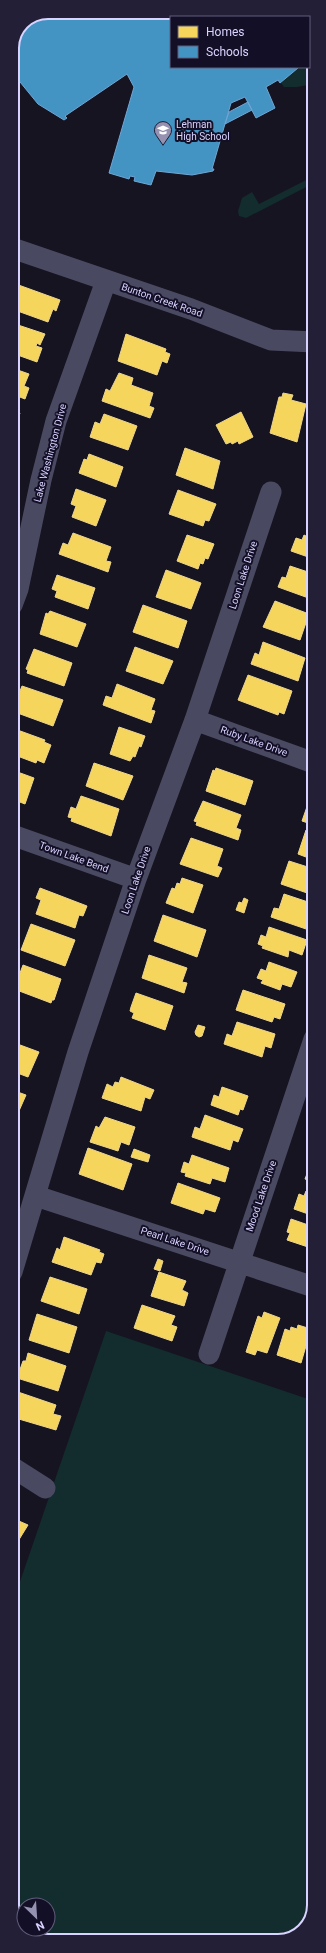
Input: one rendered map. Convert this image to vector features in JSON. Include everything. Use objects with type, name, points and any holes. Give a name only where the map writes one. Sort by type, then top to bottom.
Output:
[{"type":"street","name":"Bunton Creek Road","points":[[19,250],[191,310],[272,340],[307,342]]},
{"type":"street","name":"Lake Washington Drive","points":[[19,584],[41,480],[56,421],[106,281]]},
{"type":"street","name":"Loon Lake Drive","points":[[19,1250],[78,1052],[136,879],[195,720],[271,492]]},
{"type":"street","name":"Ruby Lake Drive","points":[[195,720],[307,760]]},
{"type":"street","name":"Town Lake Bend","points":[[19,837],[136,879]]},
{"type":"street","name":"Mood Lake Drive","points":[[209,1354],[307,1060]]},
{"type":"street","name":"Pearl Lake Drive","points":[[36,1196],[239,1261],[307,1285]]},
{"type":"street","points":[[19,1471],[46,1488]]},
{"type":"green space","points":[[296,68],[307,68],[307,85],[284,87],[281,83]]},
{"type":"green space","points":[[307,180],[307,187],[246,218],[239,216],[238,211],[242,198],[252,192],[259,204]]},
{"type":"green space","points":[[106,1331],[307,1399],[307,1905],[303,1920],[297,1927],[282,1934],[56,1934],[56,1897],[19,1897],[19,1585]]},
{"type":"building: Homes","points":[[19,285],[60,300],[56,311],[53,309],[48,322],[19,312]]},
{"type":"building: Homes","points":[[19,325],[45,334],[40,345],[37,343],[36,346],[42,348],[37,362],[19,356]]},
{"type":"building: Homes","points":[[126,334],[166,349],[165,352],[170,354],[167,363],[162,361],[157,375],[118,361]]},
{"type":"building: Homes","points":[[19,370],[29,374],[24,386],[29,388],[25,399],[19,397]]},
{"type":"building: Homes","points":[[119,373],[133,378],[131,385],[153,393],[149,406],[154,408],[150,418],[102,401],[106,389],[110,391]]},
{"type":"building: Homes","points":[[283,393],[293,395],[291,400],[306,404],[297,442],[270,433],[279,397],[282,397]]},
{"type":"building: Homes","points":[[241,412],[253,437],[239,444],[238,441],[232,444],[231,442],[226,444],[216,425]]},
{"type":"building: Homes","points":[[104,414],[137,426],[128,450],[90,437],[95,422],[100,424]]},
{"type":"building: Homes","points":[[185,448],[220,461],[213,489],[176,475]]},
{"type":"building: Homes","points":[[89,454],[123,467],[116,487],[79,473],[84,459],[87,460]]},
{"type":"building: Homes","points":[[76,489],[106,500],[96,526],[72,517],[76,506],[71,504]]},
{"type":"building: Homes","points":[[178,490],[216,504],[209,521],[205,520],[203,526],[169,514]]},
{"type":"building: Homes","points":[[73,533],[111,547],[106,561],[111,562],[108,572],[59,554],[63,543],[68,545]]},
{"type":"building: Homes","points":[[187,535],[214,544],[208,559],[205,558],[203,564],[200,563],[198,569],[177,561]]},
{"type":"building: Homes","points":[[304,535],[307,536],[307,557],[291,551],[296,538],[302,540]]},
{"type":"building: Homes","points":[[290,566],[307,572],[307,597],[278,587],[282,577],[286,578]]},
{"type":"building: Homes","points":[[166,570],[201,583],[191,609],[156,597]]},
{"type":"building: Homes","points":[[57,575],[95,588],[88,609],[55,597],[57,591],[52,589]]},
{"type":"building: Homes","points":[[275,601],[307,613],[307,620],[300,640],[263,627]]},
{"type":"building: Homes","points":[[143,605],[187,621],[178,648],[133,632]]},
{"type":"building: Homes","points":[[50,611],[86,624],[77,647],[40,634],[46,613],[48,614]]},
{"type":"building: Homes","points":[[263,642],[305,658],[298,681],[251,664],[255,653],[259,655]]},
{"type":"building: Homes","points":[[135,647],[173,661],[163,684],[126,671]]},
{"type":"building: Homes","points":[[34,649],[72,663],[64,686],[27,673],[28,670],[26,669]]},
{"type":"building: Homes","points":[[248,675],[292,691],[284,714],[279,712],[278,715],[238,700]]},
{"type":"building: Homes","points":[[117,684],[155,699],[151,710],[155,711],[151,723],[103,705],[106,696],[112,698]]},
{"type":"building: Homes","points":[[22,686],[63,700],[53,726],[19,714],[19,694]]},
{"type":"building: Homes","points":[[119,727],[145,736],[135,757],[133,756],[130,761],[110,754]]},
{"type":"building: Homes","points":[[19,731],[45,740],[44,742],[51,745],[44,763],[37,760],[36,763],[19,757]]},
{"type":"building: Homes","points":[[94,763],[133,776],[123,800],[86,786]]},
{"type":"building: Homes","points":[[216,768],[253,781],[245,805],[206,791],[213,770],[215,771]]},
{"type":"building: Homes","points":[[19,773],[34,778],[25,804],[19,802]]},
{"type":"building: Homes","points":[[81,796],[119,809],[111,836],[71,821],[72,818],[68,817],[71,807],[76,809]]},
{"type":"building: Homes","points":[[203,801],[241,815],[236,828],[241,830],[238,840],[196,825],[197,822],[194,821]]},
{"type":"building: Homes","points":[[307,807],[307,823],[302,821]]},
{"type":"building: Homes","points":[[306,830],[307,857],[298,854]]},
{"type":"building: Homes","points":[[191,838],[223,849],[217,866],[222,868],[218,877],[180,864]]},
{"type":"building: Homes","points":[[289,861],[307,867],[307,893],[281,884]]},
{"type":"building: Homes","points":[[182,878],[203,885],[193,913],[166,903],[172,888],[175,889],[177,883],[180,884]]},
{"type":"building: Homes","points":[[40,888],[87,906],[83,916],[79,915],[75,928],[36,914],[41,900],[36,898]]},
{"type":"building: Homes","points":[[284,894],[307,902],[307,929],[271,917],[274,908],[279,909]]},
{"type":"building: Homes","points":[[244,898],[248,900],[244,913],[236,910],[239,902],[242,903]]},
{"type":"building: Homes","points":[[163,915],[206,930],[197,957],[154,941]]},
{"type":"building: Homes","points":[[31,924],[75,940],[65,966],[21,950]]},
{"type":"building: Homes","points":[[269,927],[307,940],[302,955],[289,950],[288,957],[262,948],[263,946],[258,944],[261,935],[266,937]]},
{"type":"building: Homes","points":[[149,955],[187,968],[182,982],[187,983],[184,993],[142,978]]},
{"type":"building: Homes","points":[[269,962],[297,972],[291,987],[282,984],[280,990],[261,983],[263,980],[257,978],[261,969],[266,971]]},
{"type":"building: Homes","points":[[23,965],[61,979],[54,1000],[52,1000],[51,1003],[19,991],[19,976]]},
{"type":"building: Homes","points":[[243,990],[285,1004],[280,1019],[274,1017],[272,1022],[236,1010]]},
{"type":"building: Homes","points":[[136,993],[173,1006],[165,1030],[132,1018],[134,1013],[130,1011]]},
{"type":"building: Homes","points":[[237,1022],[275,1034],[271,1048],[265,1046],[262,1057],[224,1044],[227,1034],[232,1036]]},
{"type":"building: Homes","points":[[198,1025],[205,1027],[202,1036],[199,1037],[195,1032]]},
{"type":"building: Homes","points":[[19,1045],[39,1052],[28,1077],[19,1074]]},
{"type":"building: Homes","points":[[121,1077],[154,1090],[150,1099],[145,1097],[141,1111],[102,1098],[107,1084],[113,1087],[115,1082],[119,1083]]},
{"type":"building: Homes","points":[[222,1087],[248,1096],[243,1110],[240,1109],[238,1115],[211,1105],[214,1095],[219,1097]]},
{"type":"building: Homes","points":[[19,1092],[26,1095],[19,1111]]},
{"type":"building: Homes","points":[[205,1115],[243,1129],[238,1142],[233,1140],[230,1150],[192,1137],[195,1127],[200,1129]]},
{"type":"building: Homes","points":[[105,1117],[135,1127],[129,1145],[121,1142],[118,1151],[90,1142],[96,1126],[99,1128]]},
{"type":"building: Homes","points":[[88,1148],[132,1164],[123,1190],[79,1174]]},
{"type":"building: Homes","points":[[134,1149],[150,1155],[148,1162],[131,1157]]},
{"type":"building: Homes","points":[[192,1155],[229,1168],[225,1182],[212,1178],[210,1184],[185,1176],[186,1173],[181,1172],[184,1162],[189,1164]]},
{"type":"building: Homes","points":[[178,1183],[220,1198],[215,1212],[205,1209],[203,1214],[171,1203]]},
{"type":"building: Homes","points":[[307,1191],[307,1214],[294,1209],[299,1194],[304,1196]]},
{"type":"building: Homes","points":[[291,1219],[307,1225],[307,1247],[287,1240],[290,1233],[287,1232]]},
{"type":"building: Homes","points":[[64,1237],[100,1250],[99,1252],[104,1254],[101,1263],[96,1262],[91,1275],[52,1262],[57,1248],[60,1250]]},
{"type":"building: Homes","points":[[158,1259],[163,1261],[160,1271],[154,1269]]},
{"type":"building: Homes","points":[[159,1272],[186,1281],[182,1290],[188,1293],[184,1306],[151,1296]]},
{"type":"building: Homes","points":[[50,1277],[87,1289],[79,1314],[41,1301]]},
{"type":"building: Homes","points":[[142,1305],[175,1316],[171,1325],[177,1327],[172,1341],[134,1328]]},
{"type":"building: Homes","points":[[264,1312],[280,1318],[267,1353],[257,1350],[255,1355],[246,1352],[258,1316],[262,1318]]},
{"type":"building: Homes","points":[[37,1314],[77,1327],[69,1353],[29,1340]]},
{"type":"building: Homes","points":[[298,1325],[307,1328],[307,1343],[301,1363],[277,1355],[285,1329],[290,1331],[291,1327],[297,1329]]},
{"type":"building: Homes","points":[[28,1353],[66,1366],[58,1391],[19,1379],[19,1372],[23,1361],[26,1361]]},
{"type":"building: Homes","points":[[19,1392],[56,1405],[53,1414],[61,1416],[56,1430],[19,1419]]},
{"type":"building: Homes","points":[[19,1521],[28,1525],[19,1540]]},
{"type":"building: Schools","name":"Lehman High School","points":[[48,19],[170,19],[170,68],[298,68],[280,83],[278,80],[266,87],[275,108],[256,118],[245,97],[231,103],[212,169],[214,169],[213,171],[192,175],[156,171],[151,185],[134,181],[135,177],[130,176],[129,179],[109,173],[134,87],[127,74],[65,116],[67,118],[64,120],[38,104],[19,80],[19,48],[21,37],[26,28],[37,21]]},
{"type":"building: Schools","points":[[248,102],[252,110],[225,124],[229,112]]},
{"type":"place","name":"Lehman High School","points":[[163,145]]}]
